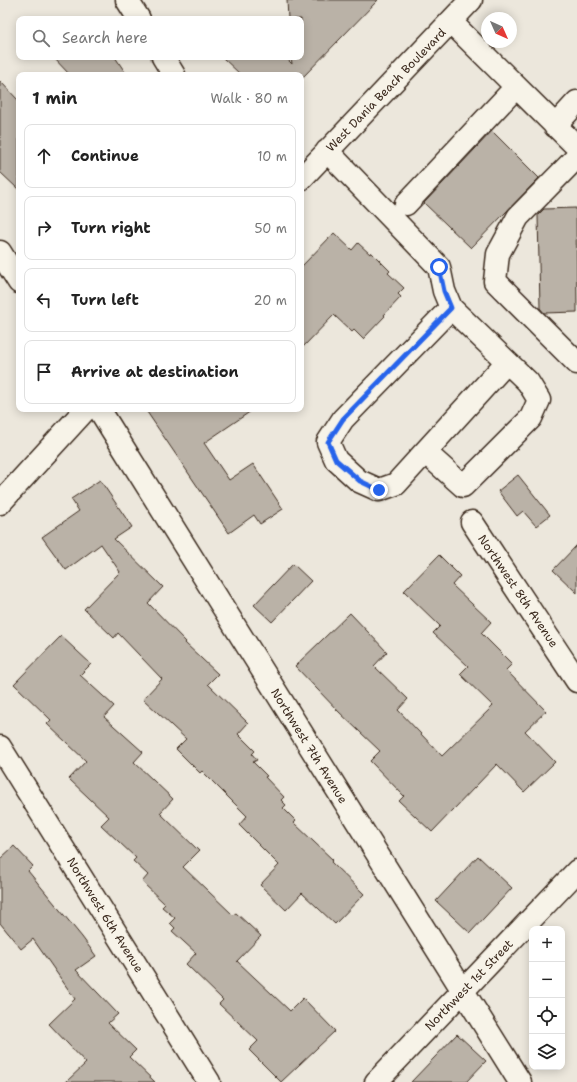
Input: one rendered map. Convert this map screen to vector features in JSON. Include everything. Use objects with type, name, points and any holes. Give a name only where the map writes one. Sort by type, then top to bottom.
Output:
[{"type":"street","points":[[127,0],[137,16]]},
{"type":"street","name":"West Dania Beach Boulevard","points":[[304,176],[471,0]]},
{"type":"street","points":[[451,22],[577,147]]},
{"type":"street","points":[[165,60],[172,72]]},
{"type":"street","points":[[406,204],[516,87]]},
{"type":"street","points":[[555,126],[577,102]]},
{"type":"street","points":[[327,151],[439,267],[444,291],[451,308],[528,382],[539,400],[531,418],[463,486],[425,452]]},
{"type":"street","points":[[577,157],[518,217],[498,254],[494,280],[577,363]]},
{"type":"street","points":[[0,252],[16,277]]},
{"type":"street","points":[[451,308],[343,419],[328,442],[336,460],[360,481],[379,490],[396,484],[507,362]]},
{"type":"street","points":[[0,503],[83,412]]},
{"type":"street","name":"Northwest 7th Avenue","points":[[101,412],[520,1082]]},
{"type":"street","name":"Northwest 8th Avenue","points":[[472,522],[577,681]]},
{"type":"street","name":"Northwest 6th Avenue","points":[[0,747],[209,1082]]},
{"type":"street","name":"Northwest 1st Street","points":[[376,1082],[574,881]]},
{"type":"building","points":[[287,0],[378,0],[304,76],[304,72],[238,72],[225,60],[288,60],[292,64],[291,60],[304,60],[304,16],[288,16]]},
{"type":"building","points":[[56,60],[117,60],[125,72],[67,72]]},
{"type":"building","points":[[0,81],[16,98],[16,187],[0,172]]},
{"type":"building","points":[[492,131],[539,178],[471,248],[424,203]]},
{"type":"building","points":[[576,208],[577,312],[544,313],[540,308],[538,215],[544,209]]},
{"type":"building","points":[[334,233],[352,250],[358,243],[370,254],[371,252],[390,271],[388,273],[404,288],[398,294],[401,297],[363,339],[354,330],[352,332],[334,315],[304,346],[304,264]]},
{"type":"building","points":[[147,412],[250,412],[204,443],[229,480],[253,464],[283,509],[260,524],[254,515],[229,533]]},
{"type":"building","points":[[518,475],[550,515],[536,526],[523,511],[517,516],[498,491]]},
{"type":"building","points":[[100,480],[132,527],[114,539],[163,587],[148,603],[186,642],[185,643],[218,674],[208,684],[248,723],[238,734],[255,751],[252,754],[257,760],[253,762],[284,797],[281,800],[286,805],[283,808],[296,821],[294,823],[333,860],[331,862],[364,894],[335,924],[302,893],[286,910],[260,885],[279,865],[239,825],[247,816],[202,771],[200,773],[176,749],[186,739],[143,699],[162,679],[118,633],[114,638],[84,609],[120,572],[101,544],[66,570],[42,537],[79,511],[71,499]]},
{"type":"building","points":[[577,545],[577,593],[553,570]]},
{"type":"building","points":[[439,555],[460,576],[452,585],[491,622],[481,633],[512,664],[506,670],[546,711],[525,731],[555,762],[524,792],[497,764],[432,832],[399,801],[404,796],[370,761],[380,751],[339,712],[295,666],[350,613],[387,652],[374,666],[408,699],[398,710],[442,756],[493,706],[460,674],[468,666],[433,633],[440,626],[404,591]]},
{"type":"building","points":[[293,564],[311,581],[272,622],[254,605]]},
{"type":"building","points":[[61,636],[91,664],[80,675],[114,706],[104,717],[143,752],[134,762],[173,799],[160,813],[199,851],[183,867],[233,915],[236,913],[261,936],[237,961],[290,1011],[303,998],[335,1031],[281,1082],[249,1050],[258,1041],[219,1004],[223,1000],[186,964],[196,953],[172,931],[175,928],[170,923],[175,918],[162,907],[165,904],[142,882],[148,875],[133,861],[136,858],[101,825],[109,817],[69,779],[86,761],[47,724],[51,720],[14,684]]},
{"type":"building","points":[[14,846],[33,866],[28,871],[96,956],[76,970],[118,1014],[108,1023],[136,1050],[129,1057],[155,1082],[66,1082],[86,1063],[49,1024],[75,999],[33,939],[21,949],[0,923],[0,859]]},
{"type":"building","points":[[478,856],[512,888],[470,933],[436,901]]},
{"type":"building","points":[[457,1034],[486,1061],[466,1082],[411,1082]]},
{"type":"route","points":[[379,490],[360,481],[336,460],[328,442],[343,419],[451,308],[444,291],[439,267]]}]
